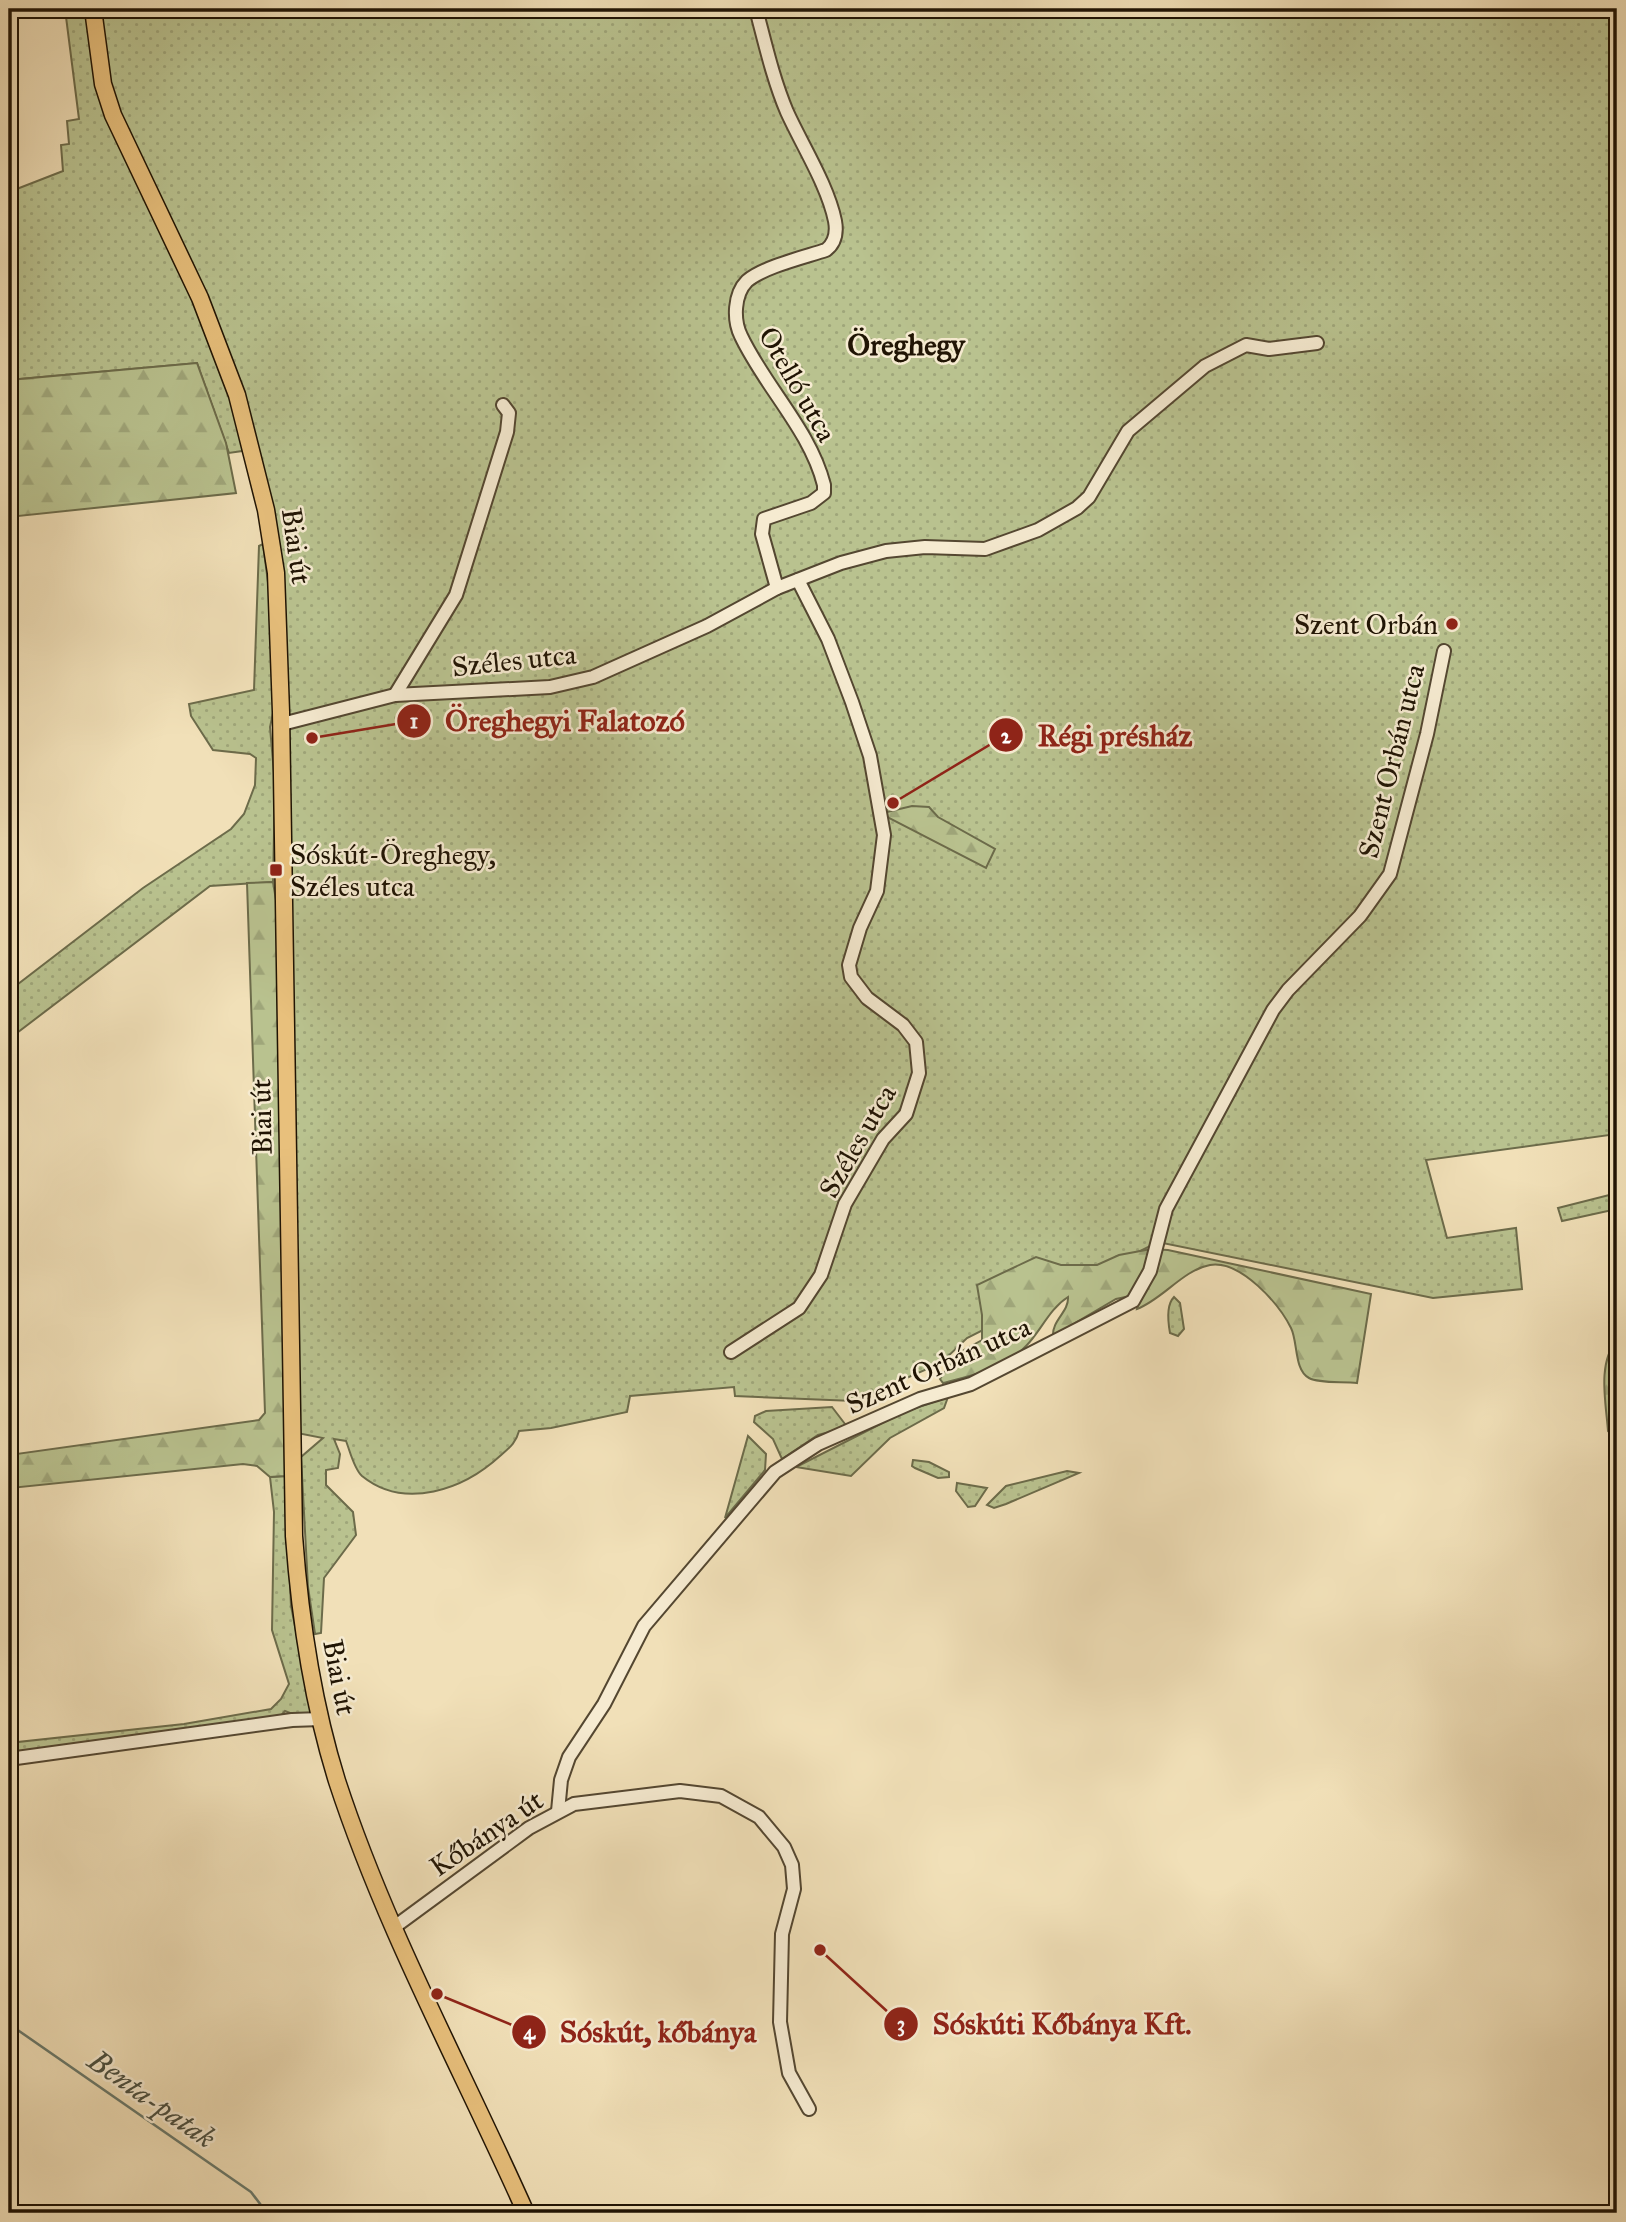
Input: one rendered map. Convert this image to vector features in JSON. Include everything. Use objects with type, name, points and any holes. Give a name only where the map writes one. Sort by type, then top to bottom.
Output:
[{"type":"main road","name":"Biai út","points":[[93,9],[103,85],[113,115],[200,298],[249,433],[266,510],[276,573],[282,724],[294,1536],[303,1625],[321,1719],[349,1813],[393,1928],[526,2213]]},
{"type":"street","name":"Otelló utca","points":[[756,9],[786,109],[835,219],[836,232],[832,245],[754,276],[740,290],[737,304],[740,335],[802,437],[824,485],[824,493],[811,503],[764,519],[762,534],[777,588]]},
{"type":"street","name":"Széles utca","points":[[282,724],[395,695],[550,687],[593,677],[695,631],[763,598],[777,588],[841,563],[887,551],[925,547],[985,549],[1038,530],[1064,517],[1089,497],[1128,432],[1205,366],[1246,345],[1269,349],[1317,343]]},
{"type":"street","points":[[395,695],[456,595],[467,566],[507,432],[509,413],[503,405]]},
{"type":"street","name":"Széles utca","points":[[731,1352],[799,1308],[821,1275],[845,1204],[883,1139],[906,1114],[919,1073],[916,1042],[903,1025],[867,998],[851,977],[849,965],[860,928],[877,891],[884,835],[870,756],[852,702],[828,639],[798,580]]},
{"type":"street","name":"Szent Orbán utca","points":[[558,1811],[561,1780],[569,1757],[604,1704],[644,1626],[775,1472],[818,1444],[920,1399],[971,1384],[1133,1301],[1150,1271],[1166,1209],[1273,1010],[1288,990],[1360,916],[1390,874],[1427,734],[1444,651]]},
{"type":"street","points":[[9,1759],[292,1720],[321,1719]]},
{"type":"street","name":"Kőbánya út","points":[[393,1928],[529,1828],[558,1811],[595,1799],[680,1791],[706,1792],[742,1806],[772,1831],[784,1847],[795,1879],[782,1934],[780,2022],[789,2073],[809,2109]]},
{"type":"green space","points":[[65,9],[87,9],[93,67],[220,364],[245,445],[242,451],[229,453],[197,363],[9,380],[9,192],[63,171],[61,145],[69,144],[67,121],[79,119]]},
{"type":"green space","points":[[93,9],[1617,9],[1617,1134],[1426,1160],[1447,1238],[1516,1228],[1522,1289],[1433,1298],[1158,1242],[967,1338],[941,1363],[854,1401],[735,1396],[734,1387],[630,1396],[627,1412],[551,1428],[519,1431],[509,1448],[469,1478],[434,1492],[415,1494],[379,1487],[362,1476],[354,1464],[346,1441],[334,1439],[340,1454],[338,1468],[326,1470],[326,1485],[353,1512],[356,1535],[324,1578],[321,1633],[315,1634],[308,1587],[301,1457],[323,1438],[292,1432],[279,616],[237,395],[113,115]]},
{"type":"green space","points":[[197,363],[226,443],[236,493],[9,517],[9,380]]},
{"type":"green space","points":[[263,544],[272,613],[275,704],[270,727],[275,785],[273,882],[210,886],[9,1039],[9,991],[143,888],[231,829],[244,814],[255,785],[256,758],[250,754],[213,750],[191,716],[189,704],[254,690],[259,546]]},
{"type":"green space","points":[[912,806],[929,807],[938,817],[995,849],[986,868],[887,817],[887,812]]},
{"type":"green space","points":[[273,882],[278,912],[285,1476],[270,1477],[257,1466],[243,1464],[11,1488],[9,1455],[259,1420],[265,1413],[247,883]]},
{"type":"green space","points":[[1617,1193],[1617,1209],[1562,1221],[1558,1208]]},
{"type":"green space","points":[[1151,1249],[1168,1250],[1371,1294],[1357,1383],[1314,1380],[1304,1374],[1291,1328],[1278,1307],[1246,1276],[1222,1265],[1200,1268],[1137,1309],[1139,1301],[1130,1296],[1116,1299],[1053,1336],[1053,1330],[1066,1307],[1068,1297],[1018,1354],[987,1371],[943,1383],[940,1379],[957,1354],[982,1340],[982,1315],[977,1285],[1036,1257],[1061,1265],[1097,1265],[1119,1255]]},
{"type":"green space","points":[[1174,1297],[1180,1303],[1184,1329],[1178,1336],[1170,1333],[1169,1324],[1169,1309]]},
{"type":"green space","points":[[1617,1341],[1617,1440],[1608,1431],[1604,1383],[1607,1360]]},
{"type":"green space","points":[[948,1397],[944,1408],[890,1438],[851,1476],[796,1467],[904,1412]]},
{"type":"green space","points":[[832,1407],[845,1424],[845,1428],[818,1435],[782,1459],[773,1439],[754,1422],[755,1416],[766,1411]]},
{"type":"green space","points":[[748,1436],[766,1454],[765,1470],[725,1518]]},
{"type":"green space","points":[[913,1460],[929,1462],[949,1472],[949,1477],[938,1478],[915,1468],[912,1466]]},
{"type":"green space","points":[[1067,1471],[1079,1473],[1006,1504],[994,1508],[987,1505],[1006,1486]]},
{"type":"green space","points":[[285,1476],[291,1606],[312,1713],[295,1715],[285,1711],[278,1719],[9,1754],[9,1743],[184,1724],[271,1709],[281,1699],[289,1684],[272,1630],[274,1512],[270,1477]]},
{"type":"green space","points":[[957,1483],[987,1488],[975,1506],[968,1507],[956,1491]]},
{"type":"waterway","name":"Benta-patak","points":[[9,2024],[251,2192],[267,2213]]},
{"type":"place","name":"Szent Orbán","points":[[1452,624]]},
{"type":"place","name":"Öreghegyi Falatozó","points":[[312,738]]},
{"type":"place","name":"Régi présház","points":[[893,803]]},
{"type":"place","name":"Sóskút-Öreghegy, Széles utca","points":[[276,870]]},
{"type":"place","name":"Sóskúti Kőbánya Kft.","points":[[820,1950]]},
{"type":"place","name":"Sóskút, kőbánya","points":[[437,1994]]},
{"type":"district","name":"Öreghegy","points":[[906,345]]}]
